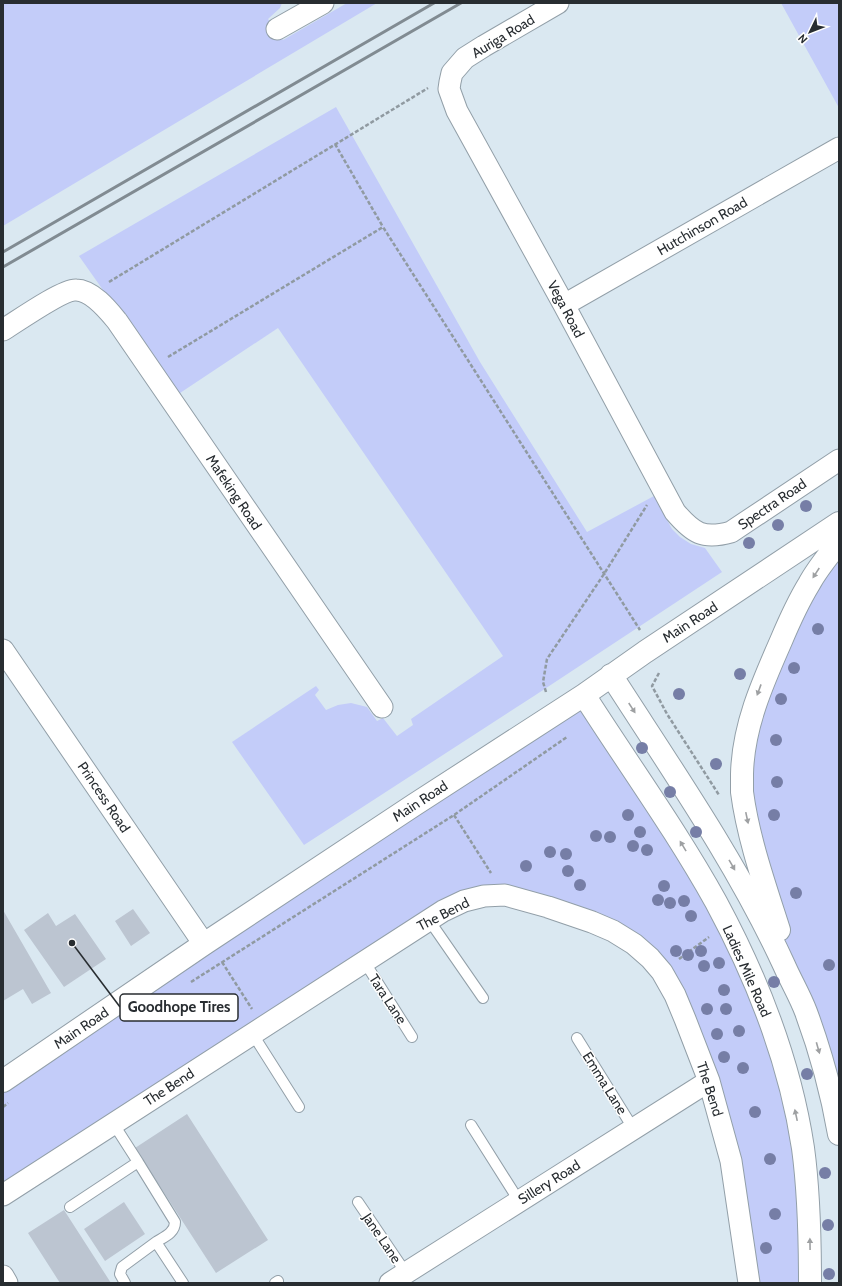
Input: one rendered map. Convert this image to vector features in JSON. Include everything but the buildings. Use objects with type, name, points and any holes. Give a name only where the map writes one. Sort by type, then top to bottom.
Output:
[{"type":"main road","name":"Main Road","points":[[3,1081],[204,944],[584,695],[611,675],[839,523]]},
{"type":"main road","points":[[839,542],[822,563],[809,584],[764,678],[746,737],[742,791],[760,871],[817,1046],[836,1116],[839,1134]]},
{"type":"main road","points":[[611,675],[705,820],[751,898],[805,1011]]},
{"type":"main road","name":"Ladies Mile Road","points":[[584,695],[678,838],[716,902],[754,979],[786,1072],[802,1147],[808,1190],[810,1283]]},
{"type":"street","name":"Auriga Road","points":[[452,73],[465,58],[558,3]]},
{"type":"street","points":[[277,29],[316,5]]},
{"type":"street","name":"Vega Road","points":[[452,73],[449,89],[457,111],[564,305],[665,495],[675,512],[686,525],[701,534]]},
{"type":"street","name":"Hutchinson Road","points":[[564,305],[839,148]]},
{"type":"street","points":[[3,330],[62,294],[83,292]]},
{"type":"street","name":"Mafeking Road","points":[[83,292],[104,306],[117,321],[382,707]]},
{"type":"street","name":"Spectra Road","points":[[701,534],[718,536],[731,532],[839,460]]},
{"type":"street","name":"Princess Road","points":[[3,650],[204,944]]},
{"type":"street","name":"The Bend","points":[[3,1195],[428,920],[464,901],[484,896],[505,895],[548,906],[613,931],[634,944],[650,958],[662,972],[675,995],[708,1081],[731,1162],[749,1283]]},
{"type":"street","name":"Sillery Road","points":[[398,1278],[708,1081]]},
{"type":"street","points":[[3,1276],[7,1283]]},
{"type":"lane","points":[[428,920],[483,998]]},
{"type":"lane","name":"Tara Lane","points":[[364,961],[412,1037]]},
{"type":"lane","points":[[258,1030],[263,1051],[299,1107]]},
{"type":"lane","name":"Emma Lane","points":[[577,1038],[634,1128]]},
{"type":"lane","points":[[113,1123],[175,1222],[175,1226],[171,1233],[122,1267],[120,1274],[125,1283]]},
{"type":"lane","points":[[471,1125],[519,1201]]},
{"type":"lane","points":[[70,1207],[138,1162]]},
{"type":"lane","name":"Jane Lane","points":[[358,1202],[398,1278]]},
{"type":"lane","points":[[156,1242],[183,1283]]},
{"type":"path","points":[[83,292],[335,144],[452,73]]},
{"type":"path","points":[[335,144],[383,227],[640,630]]},
{"type":"path","points":[[149,368],[383,227]]},
{"type":"path","points":[[546,692],[543,682],[547,659],[604,574],[646,505],[665,495]]},
{"type":"path","points":[[659,673],[652,686],[667,714],[720,798]]},
{"type":"path","points":[[191,982],[454,815],[566,737]]},
{"type":"path","points":[[454,815],[505,895]]},
{"type":"path","points":[[662,972],[714,933]]},
{"type":"path","points":[[222,962],[258,1030]]},
{"type":"shaded area","points":[[3,3],[282,3],[280,8],[268,19],[283,40],[347,3],[377,3],[3,226]]},
{"type":"shaded area","points":[[781,3],[839,3],[839,108]]},
{"type":"shaded area","points":[[336,107],[480,362],[587,532],[654,496],[672,529],[680,537],[691,544],[705,548],[722,572],[304,845],[232,742],[316,686],[319,690],[315,695],[326,710],[338,705],[351,703],[367,707],[377,721],[383,718],[397,736],[413,725],[411,719],[503,656],[278,328],[177,395],[79,256]]},
{"type":"shaded area","points":[[839,542],[839,1134],[760,871],[746,737]]},
{"type":"shaded area","points":[[584,695],[677,838],[786,1072],[810,1283],[749,1283],[743,1238],[685,1019],[634,944],[484,896],[3,1195],[3,1082]]},
{"type":"railway","points":[[3,252],[434,3]]},
{"type":"railway","points":[[3,267],[461,3]]},
{"type":"place","name":"Goodhope Tires","points":[[72,943]]}]
